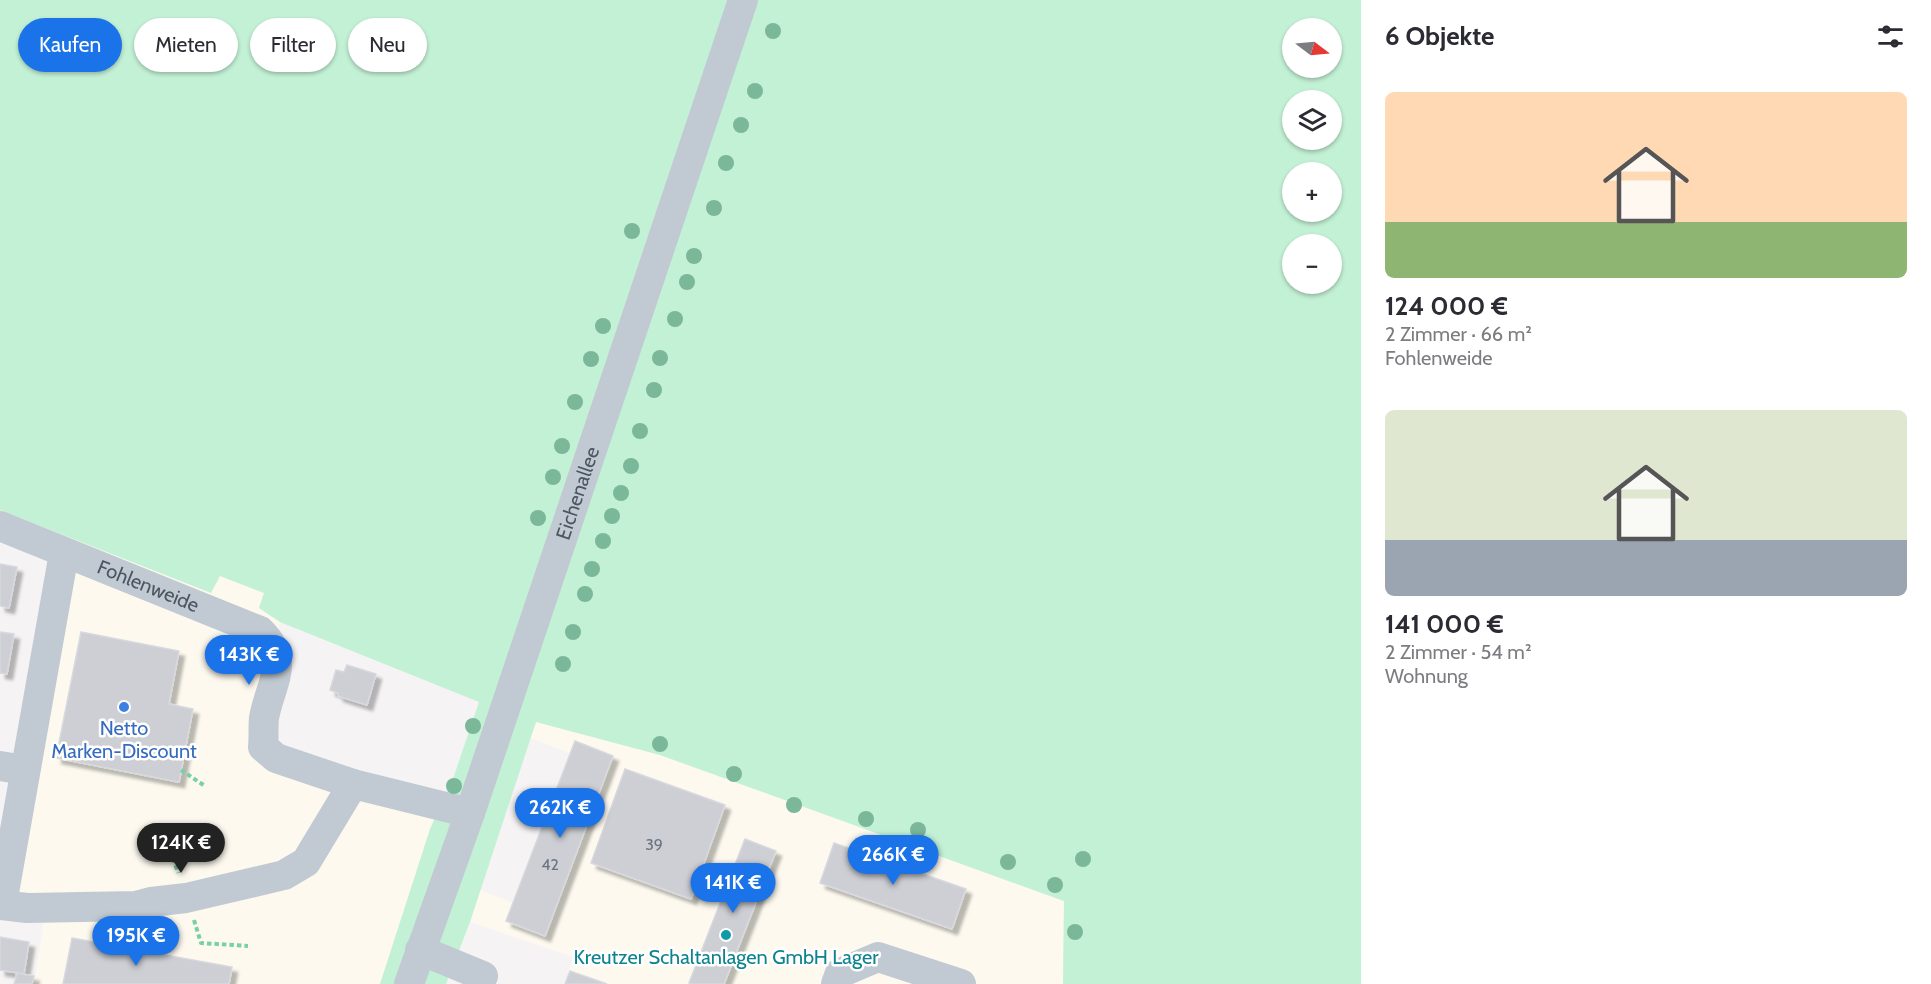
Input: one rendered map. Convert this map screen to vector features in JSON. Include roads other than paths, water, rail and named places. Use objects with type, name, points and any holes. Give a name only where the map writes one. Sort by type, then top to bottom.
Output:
[{"type":"street","name":"Eichenallee","points":[[409,984],[470,813],[743,0]]},
{"type":"street","name":"Fohlenweide","points":[[0,526],[260,631],[270,641],[276,654],[279,671],[264,719],[264,747],[276,758],[353,784],[470,813]]},
{"type":"street","points":[[64,553],[13,768],[1,904],[27,908],[136,906],[186,898],[284,875],[306,862],[353,784]]},
{"type":"street","points":[[420,950],[483,976]]},
{"type":"street","points":[[836,984],[840,973],[878,957],[961,984]]},
{"type":"place","name":"Netto Marken-Discount","points":[[124,707]]},
{"type":"place","name":"Kreutzer Schaltanlagen GmbH Lager","points":[[726,935]]}]
